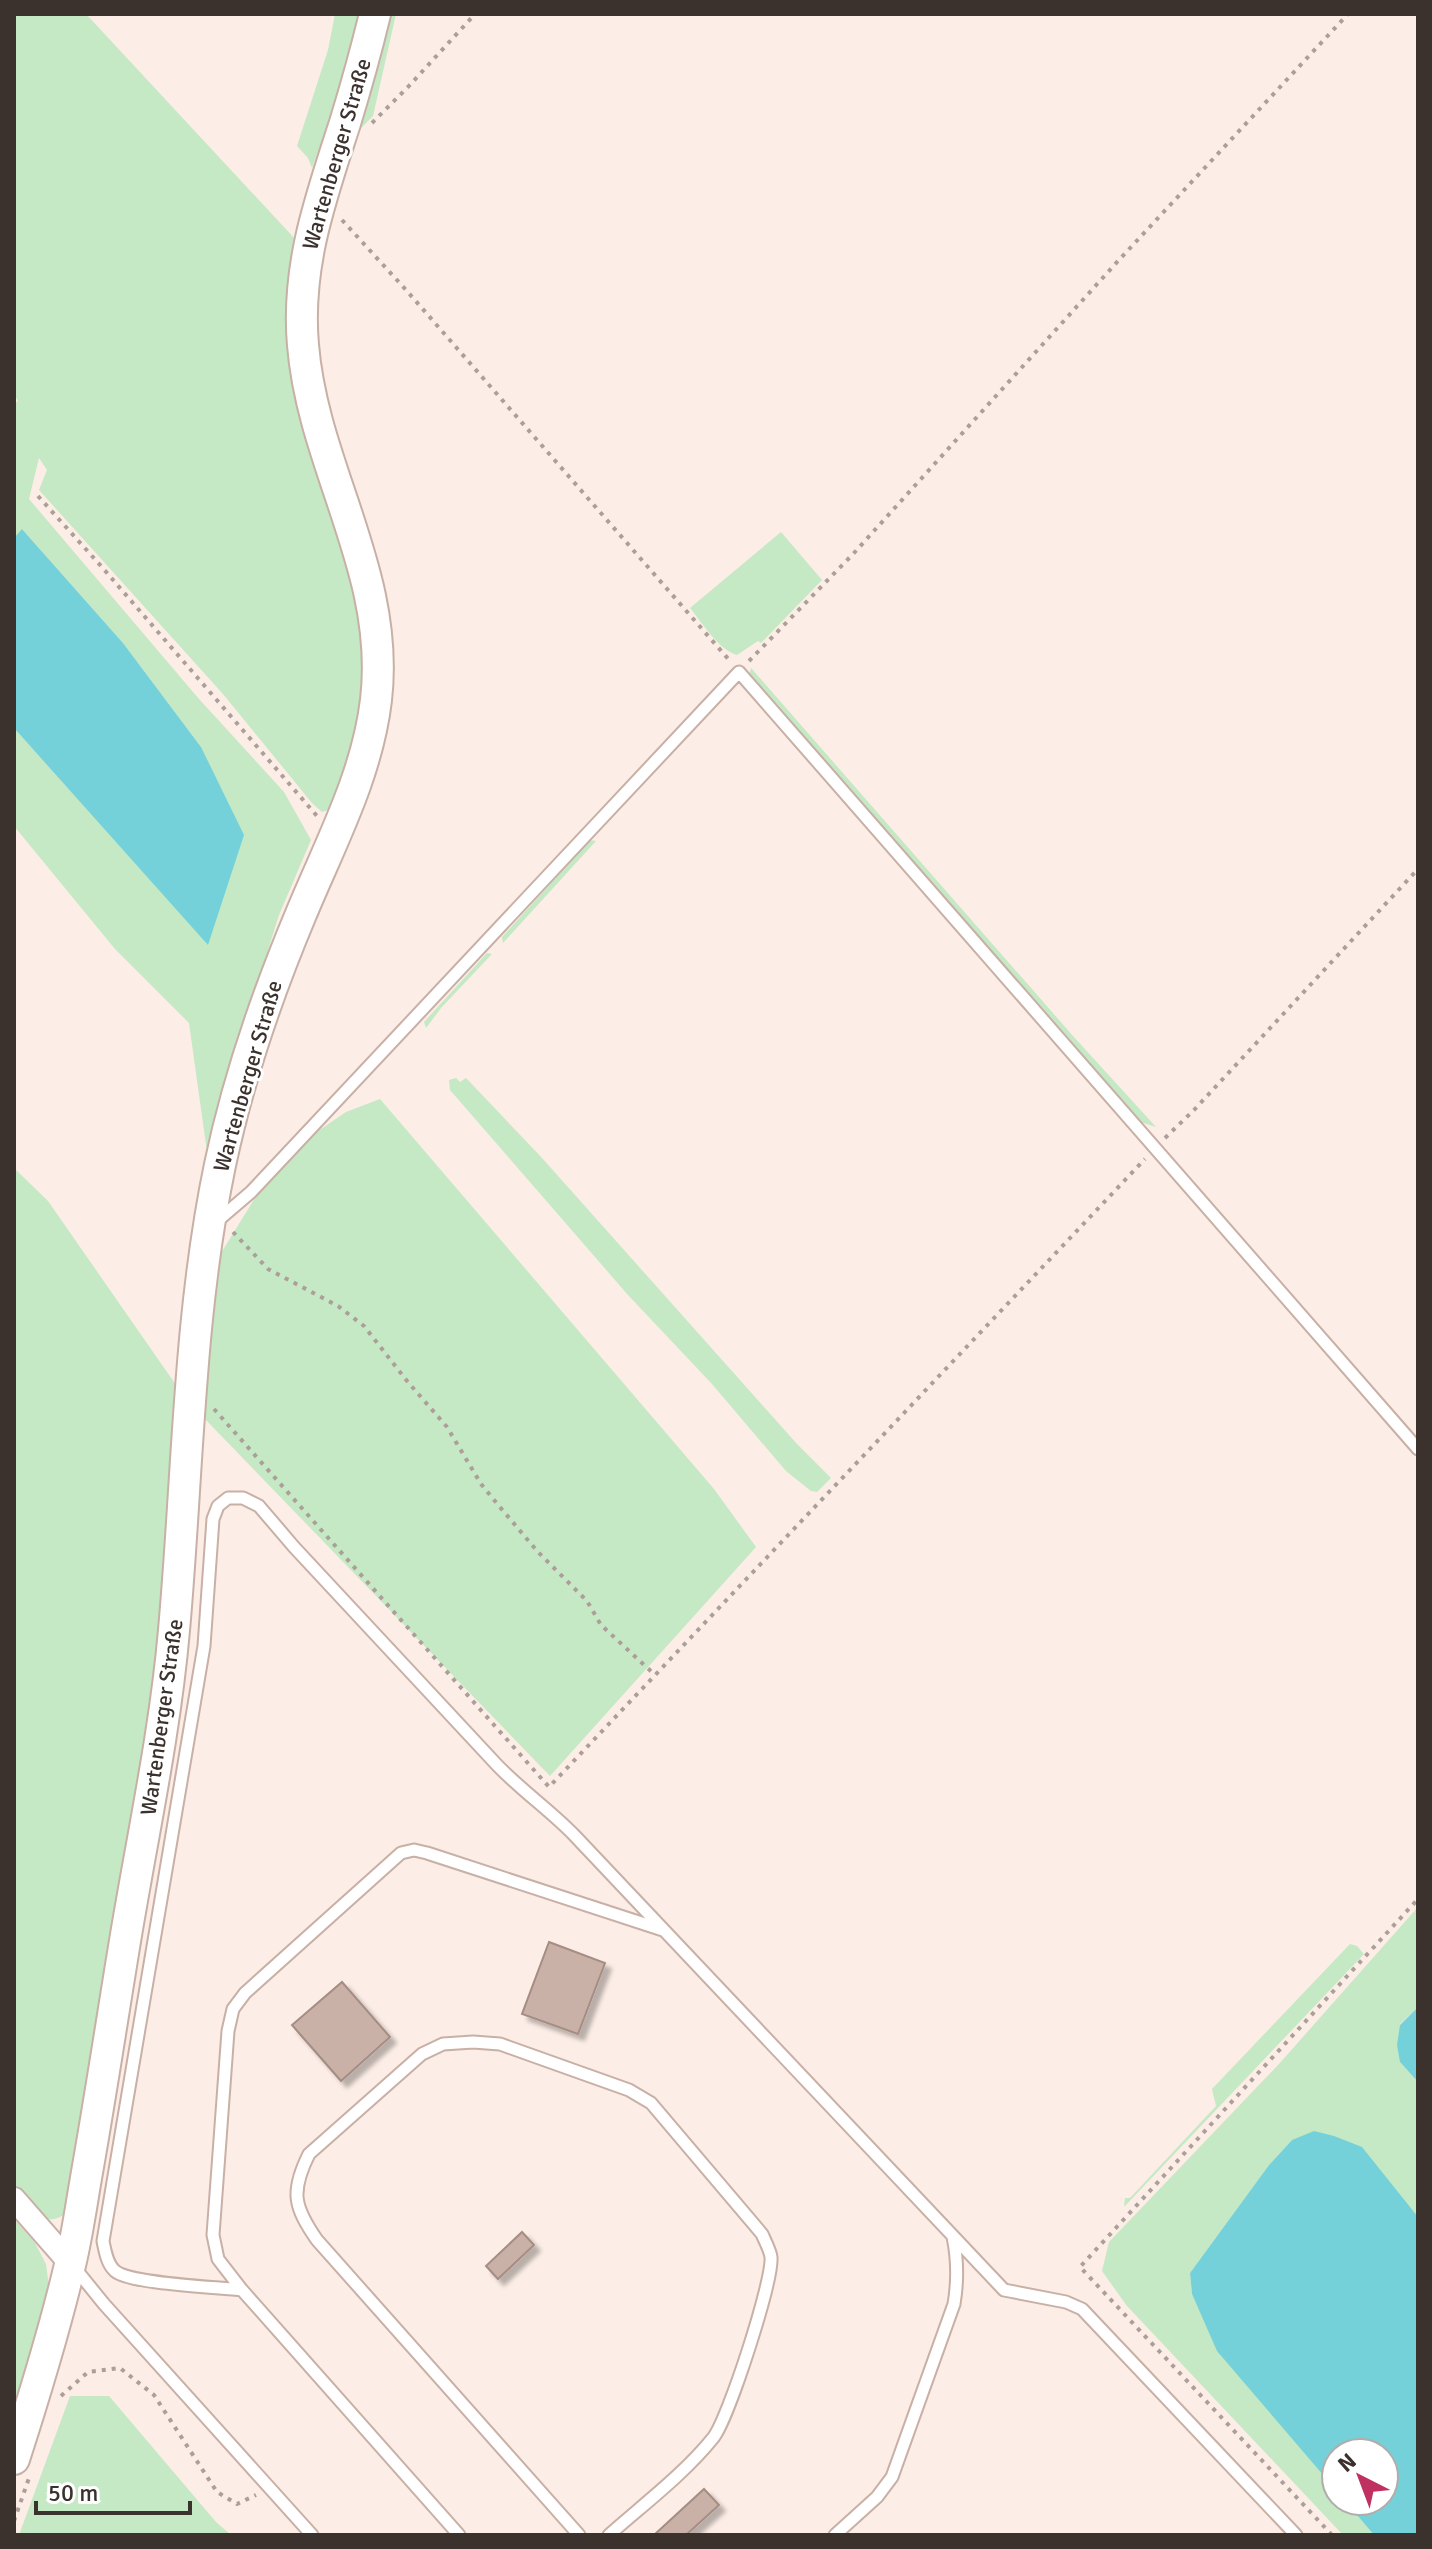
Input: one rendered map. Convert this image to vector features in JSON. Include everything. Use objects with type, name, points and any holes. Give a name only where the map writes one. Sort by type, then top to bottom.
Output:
[{"type":"main road","name":"Wartenberger Straße","points":[[24,2463],[70,2263],[170,1671],[191,1383],[216,1222],[219,1168],[270,989],[359,773],[370,737],[379,664],[370,590],[325,449],[307,378],[301,305],[304,268],[320,197],[355,92],[375,14]]},
{"type":"street","points":[[14,2199],[70,2263]]},
{"type":"lane","points":[[216,1222],[251,1192],[739,672],[1418,1449]]},
{"type":"lane","points":[[242,2290],[132,2279],[115,2271],[107,2259],[103,2241],[204,1646],[213,1519],[218,1506],[228,1498],[243,1498],[259,1506],[521,1791],[554,1814],[1004,2290],[1066,2302],[1082,2309],[1296,2535]]},
{"type":"lane","points":[[459,2535],[218,2259],[213,2235],[228,2031],[233,2009],[245,1993],[401,1853],[414,1850],[665,1931]]},
{"type":"lane","points":[[579,2535],[317,2240],[299,2215],[299,2174],[309,2154],[422,2054],[443,2044],[500,2044],[611,2083],[651,2103],[762,2234],[771,2255],[768,2285],[728,2410],[716,2435],[609,2535]]},
{"type":"lane","points":[[835,2535],[877,2497],[892,2477],[954,2304],[959,2270],[953,2237]]},
{"type":"lane","points":[[70,2263],[312,2535]]},
{"type":"path","points":[[370,125],[475,14]]},
{"type":"path","points":[[320,197],[398,281],[739,672],[854,553],[1348,14]]},
{"type":"path","points":[[38,496],[334,836]]},
{"type":"path","points":[[191,1383],[549,1787],[1194,1110],[1418,869]]},
{"type":"path","points":[[216,1222],[268,1269],[338,1306],[364,1326],[447,1427],[481,1484],[499,1506],[538,1552],[587,1601],[601,1625],[655,1675]]},
{"type":"path","points":[[1332,2535],[1080,2267],[1418,1899]]},
{"type":"path","points":[[57,2400],[88,2372],[120,2368],[154,2395],[217,2492],[237,2504],[270,2488]]},
{"type":"path","points":[[14,2521],[24,2463]]},
{"type":"green space","points":[[14,14],[86,14],[296,240],[292,254],[288,340],[295,389],[362,605],[366,677],[352,755],[331,809],[322,812],[223,694],[39,490],[47,470],[39,458],[29,499],[199,699],[284,792],[311,840],[279,915],[234,1058],[208,1159],[189,1023],[115,949],[14,826],[14,728],[208,944],[201,747],[123,643],[23,530],[14,538],[14,404],[18,401],[14,394]]},
{"type":"green space","points":[[335,14],[359,14],[335,103],[312,168],[297,146],[328,50]]},
{"type":"green space","points":[[386,14],[396,14],[373,116],[357,128]]},
{"type":"green space","points":[[781,532],[822,580],[761,643],[758,641],[737,655],[717,642],[690,608]]},
{"type":"green space","points":[[751,668],[1156,1127],[1140,1122],[760,689],[749,675]]},
{"type":"green space","points":[[590,840],[596,841],[503,943],[502,937]]},
{"type":"green space","points":[[487,953],[492,954],[426,1028],[424,1022]]},
{"type":"green space","points":[[456,1078],[460,1082],[466,1078],[542,1158],[797,1444],[831,1478],[817,1492],[811,1491],[786,1471],[712,1384],[628,1295],[450,1090],[449,1080]]},
{"type":"green space","points":[[380,1099],[714,1489],[756,1547],[550,1776],[205,1419],[213,1266],[258,1193],[318,1131],[346,1112]]},
{"type":"green space","points":[[14,1168],[48,1201],[176,1385],[157,1679],[68,2211],[52,2219],[45,2219],[14,2188]]},
{"type":"green space","points":[[1418,1907],[1418,2007],[1400,2024],[1400,2062],[1418,2082],[1418,2217],[1395,2190],[1292,2140],[1269,2165],[1190,2273],[1192,2294],[1203,2317],[1320,2471],[1320,2511],[1127,2306],[1102,2271],[1109,2242],[1279,2064]]},
{"type":"green space","points":[[1350,1944],[1357,1946],[1364,1954],[1124,2207],[1125,2198],[1130,2198],[1216,2106],[1212,2089]]},
{"type":"green space","points":[[14,2219],[35,2243],[46,2264],[50,2295],[14,2418]]},
{"type":"green space","points":[[70,2396],[109,2396],[216,2522],[231,2535],[19,2535]]},
{"type":"green space","points":[[1326,2517],[1359,2517],[1374,2535],[1343,2535]]},
{"type":"water","points":[[22,529],[123,643],[201,747],[244,835],[208,945],[14,728],[14,538]]},
{"type":"water","points":[[1418,2007],[1418,2082],[1400,2062],[1397,2045],[1400,2025]]},
{"type":"water","points":[[1314,2131],[1362,2147],[1418,2217],[1418,2535],[1374,2535],[1359,2517],[1400,2517],[1400,2437],[1320,2437],[1320,2471],[1217,2351],[1192,2294],[1190,2273],[1269,2165],[1292,2140]]},
{"type":"building","points":[[549,1942],[605,1963],[578,2034],[522,2014]]},
{"type":"building","points":[[342,1982],[390,2037],[341,2081],[292,2025]]},
{"type":"building","points":[[522,2232],[534,2245],[498,2279],[486,2266]]},
{"type":"building","points":[[704,2489],[719,2505],[686,2535],[654,2535]]}]
